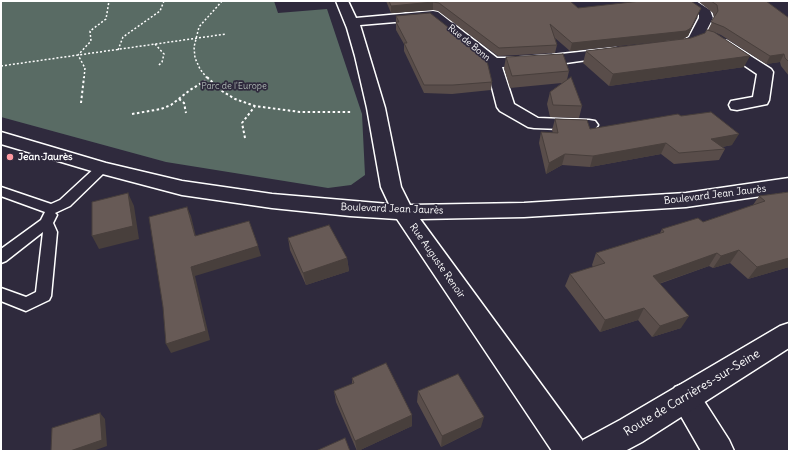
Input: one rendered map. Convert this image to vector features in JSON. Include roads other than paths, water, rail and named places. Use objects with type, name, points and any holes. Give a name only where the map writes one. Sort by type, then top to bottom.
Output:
[{"type":"street","name":"Rue Auguste Renoir","points":[[342,1],[351,22],[376,108],[391,187],[403,212],[571,451]]},
{"type":"street","points":[[654,47],[686,44],[695,40],[700,34],[706,18],[705,13],[687,1]]},
{"type":"street","name":"Rue de Bonn","points":[[351,22],[434,8],[493,62],[512,63],[546,61],[631,50]]},
{"type":"street","points":[[700,34],[715,38],[765,72],[761,100],[737,105]]},
{"type":"street","points":[[493,62],[506,107],[534,123],[589,125]]},
{"type":"street","name":"Boulevard Jean Jaurès","points":[[1,138],[102,168],[182,188],[326,206],[403,212],[524,210],[686,200],[789,185]]},
{"type":"street","name":"Route de Carrières-sur-Seine","points":[[594,451],[631,431],[684,396],[789,334]]},
{"type":"street","points":[[684,396],[718,451]]},
{"type":"lane","points":[[1,257],[65,203],[102,168]]},
{"type":"lane","points":[[1,191],[49,216]]},
{"type":"lane","points":[[1,294],[26,304],[43,296],[50,232],[49,216]]},
{"type":"place","name":"Jean Jaurès","points":[[10,157]]},
{"type":"park label","name":"Parc de l'Europe","points":[[234,86]]}]
